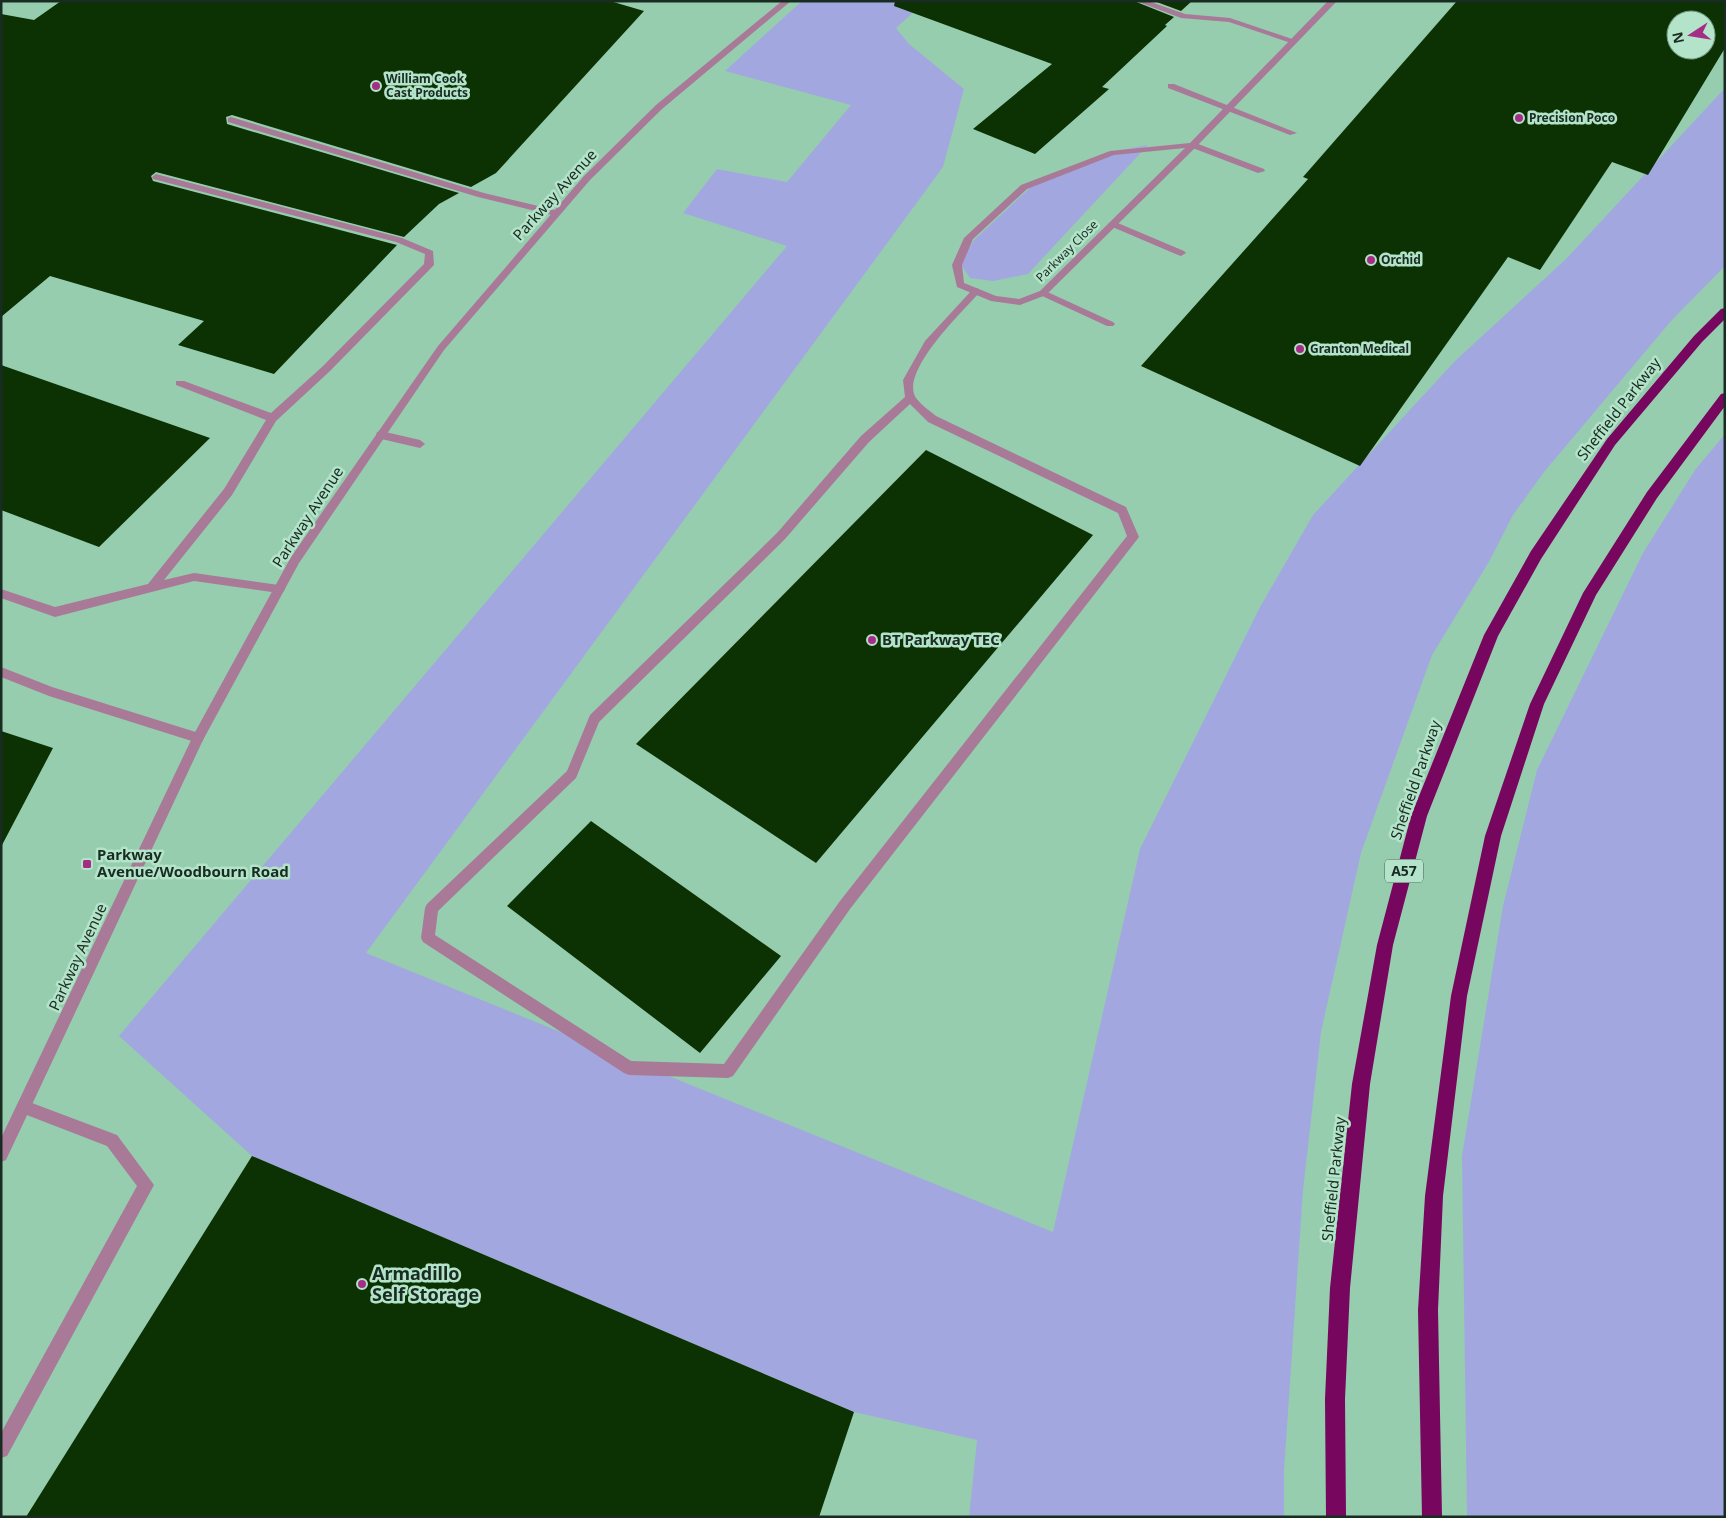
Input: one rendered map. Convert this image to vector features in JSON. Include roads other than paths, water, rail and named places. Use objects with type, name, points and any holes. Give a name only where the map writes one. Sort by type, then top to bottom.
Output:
[{"type":"highway","name":"Sheffield Parkway","points":[[1336,1517],[1335,1399],[1340,1288],[1361,1084],[1384,945],[1419,816],[1491,635],[1536,555],[1611,442],[1698,339],[1725,312]]},
{"type":"highway","points":[[1432,1517],[1428,1310],[1434,1196],[1458,996],[1493,836],[1537,704],[1590,593],[1652,495],[1725,397]]},
{"type":"street","name":"Parkway Avenue","points":[[1,1155],[198,738],[295,560],[441,348],[587,178],[659,107],[787,1]]},
{"type":"street","points":[[1140,1],[1184,16],[1230,20],[1294,41]]},
{"type":"street","name":"Parkway Close","points":[[1194,145],[1113,153],[1024,187],[969,238],[957,265],[960,285],[994,299],[1020,302],[1043,293],[1194,145],[1333,1]]},
{"type":"street","points":[[1170,86],[1293,133]]},
{"type":"street","points":[[231,120],[481,195],[556,214]]},
{"type":"street","points":[[1194,145],[1262,171]]},
{"type":"street","points":[[152,587],[228,492],[272,418],[326,370],[428,265],[430,253],[399,240],[156,177]]},
{"type":"street","points":[[1112,224],[1181,252]]},
{"type":"street","points":[[910,398],[866,439],[781,536],[594,719],[572,774],[432,908],[428,938],[629,1068],[728,1071],[845,905],[1133,537],[1122,510],[932,419],[910,398],[908,380],[928,343],[976,291]]},
{"type":"street","points":[[1043,293],[1110,324]]},
{"type":"street","points":[[180,383],[272,418]]},
{"type":"street","points":[[381,435],[420,444]]},
{"type":"street","points":[[1,592],[55,612],[194,577],[279,589]]},
{"type":"street","points":[[1,672],[49,691],[198,738]]},
{"type":"street","points":[[1,1450],[146,1185],[112,1140],[24,1107]]},
{"type":"place","name":"William Cook Cast Products","points":[[376,86]]},
{"type":"place","name":"Precision Poco","points":[[1519,118]]},
{"type":"place","name":"Orchid","points":[[1371,260]]},
{"type":"place","name":"Granton Medical","points":[[1300,349]]},
{"type":"place","name":"BT Parkway TEC","points":[[872,640]]},
{"type":"place","name":"Parkway Avenue/Woodbourn Road","points":[[87,864]]},
{"type":"place","name":"Armadillo Self Storage","points":[[362,1284]]}]
